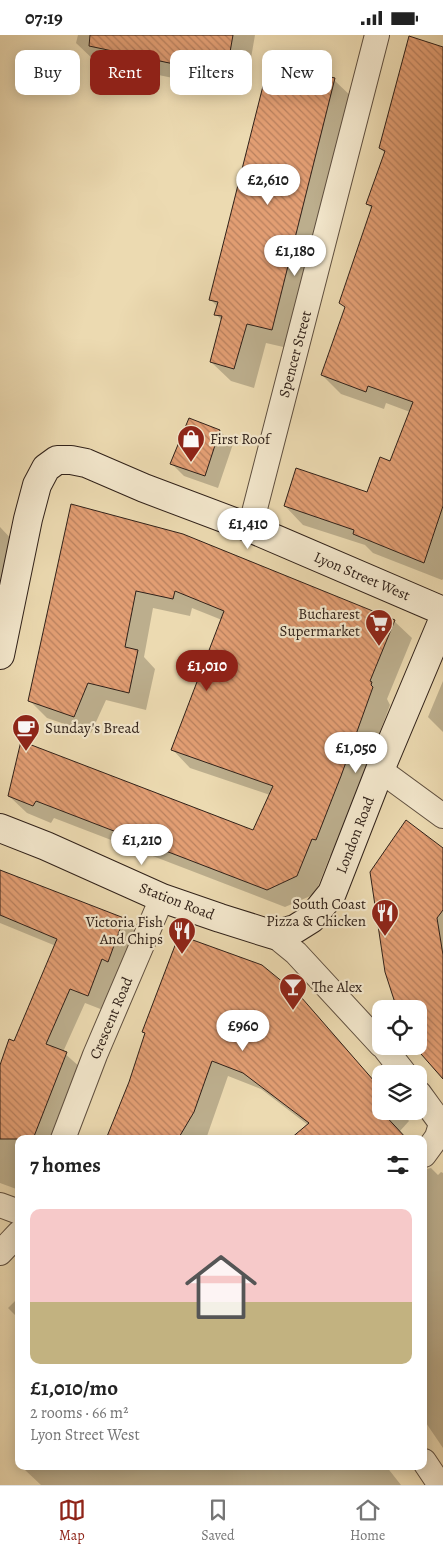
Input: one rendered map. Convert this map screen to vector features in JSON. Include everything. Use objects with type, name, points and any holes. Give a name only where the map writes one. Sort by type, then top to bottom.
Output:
[{"type":"street","name":"Spencer Street","points":[[250,528],[376,35]]},
{"type":"street","name":"Lyon Street West","points":[[0,655],[28,519],[37,485],[46,469],[57,460],[86,463],[144,488],[250,528],[443,611]]},
{"type":"street","name":"London Road","points":[[274,935],[295,929],[311,919],[332,893],[380,770],[443,621]]},
{"type":"street","points":[[380,770],[443,815]]},
{"type":"street","name":"Station Road","points":[[0,828],[46,846],[162,898],[274,935]]},
{"type":"street","name":"Crescent Road","points":[[65,1135],[95,1055],[162,898]]},
{"type":"street","points":[[274,935],[296,953],[372,1034]]},
{"type":"street","points":[[390,1055],[398,1065]]},
{"type":"street","points":[[427,1104],[442,1125],[438,1137],[427,1151]]},
{"type":"street","points":[[0,1205],[15,1211]]},
{"type":"street","points":[[0,1253],[15,1237]]},
{"type":"street","points":[[427,1466],[440,1485]]},
{"type":"building","points":[[90,35],[233,35],[230,50],[170,50],[170,63],[160,61],[160,50],[108,50],[89,46]]},
{"type":"building","points":[[409,36],[443,47],[443,506],[424,563],[353,534],[354,530],[284,506],[296,468],[367,492],[380,457],[390,461],[413,402],[368,386],[366,392],[321,375],[345,307],[339,303],[372,206],[366,204],[385,151],[379,148]]},
{"type":"building","points":[[332,77],[335,78],[332,90]]},
{"type":"building","points":[[262,90],[262,95],[331,95],[272,330],[247,324],[234,369],[210,362],[222,316],[214,315],[218,302],[209,300]]},
{"type":"building","points":[[189,418],[220,430],[205,476],[170,464]]},
{"type":"building","points":[[71,504],[183,534],[395,620],[370,681],[373,687],[341,776],[316,840],[312,839],[297,876],[267,890],[36,801],[33,806],[8,796],[21,741],[253,830],[273,786],[171,750],[224,611],[175,591],[173,599],[136,591],[125,647],[138,650],[129,693],[88,683],[74,717],[28,701]]},
{"type":"building","points":[[406,820],[443,848],[443,910],[437,918],[443,955],[443,1079],[422,1055],[427,1055],[427,1000],[394,1000],[385,972],[370,872]]},
{"type":"building","points":[[0,870],[124,918],[108,962],[102,959],[88,996],[70,989],[46,1044],[67,1052],[35,1135],[15,1135],[15,1139],[0,1139],[0,1065],[9,1039],[14,1041],[57,939],[0,915]]},
{"type":"building","points":[[179,935],[262,965],[301,997],[372,1079],[372,1120],[389,1120],[403,1135],[295,1135],[309,1123],[243,1073],[212,1061],[194,1112],[180,1135],[108,1135],[129,1082],[145,1033],[142,1032]]},
{"type":"place","name":"First Roof","points":[[191,463]]},
{"type":"place","name":"Bucharest Supermarket","points":[[379,647]]},
{"type":"place","name":"Sunday's Bread","points":[[26,752]]},
{"type":"place","name":"South Coast Pizza & Chicken","points":[[385,937]]},
{"type":"place","name":"Victoria Fish And Chips","points":[[182,955]]},
{"type":"place","name":"The Alex","points":[[293,1011]]}]
